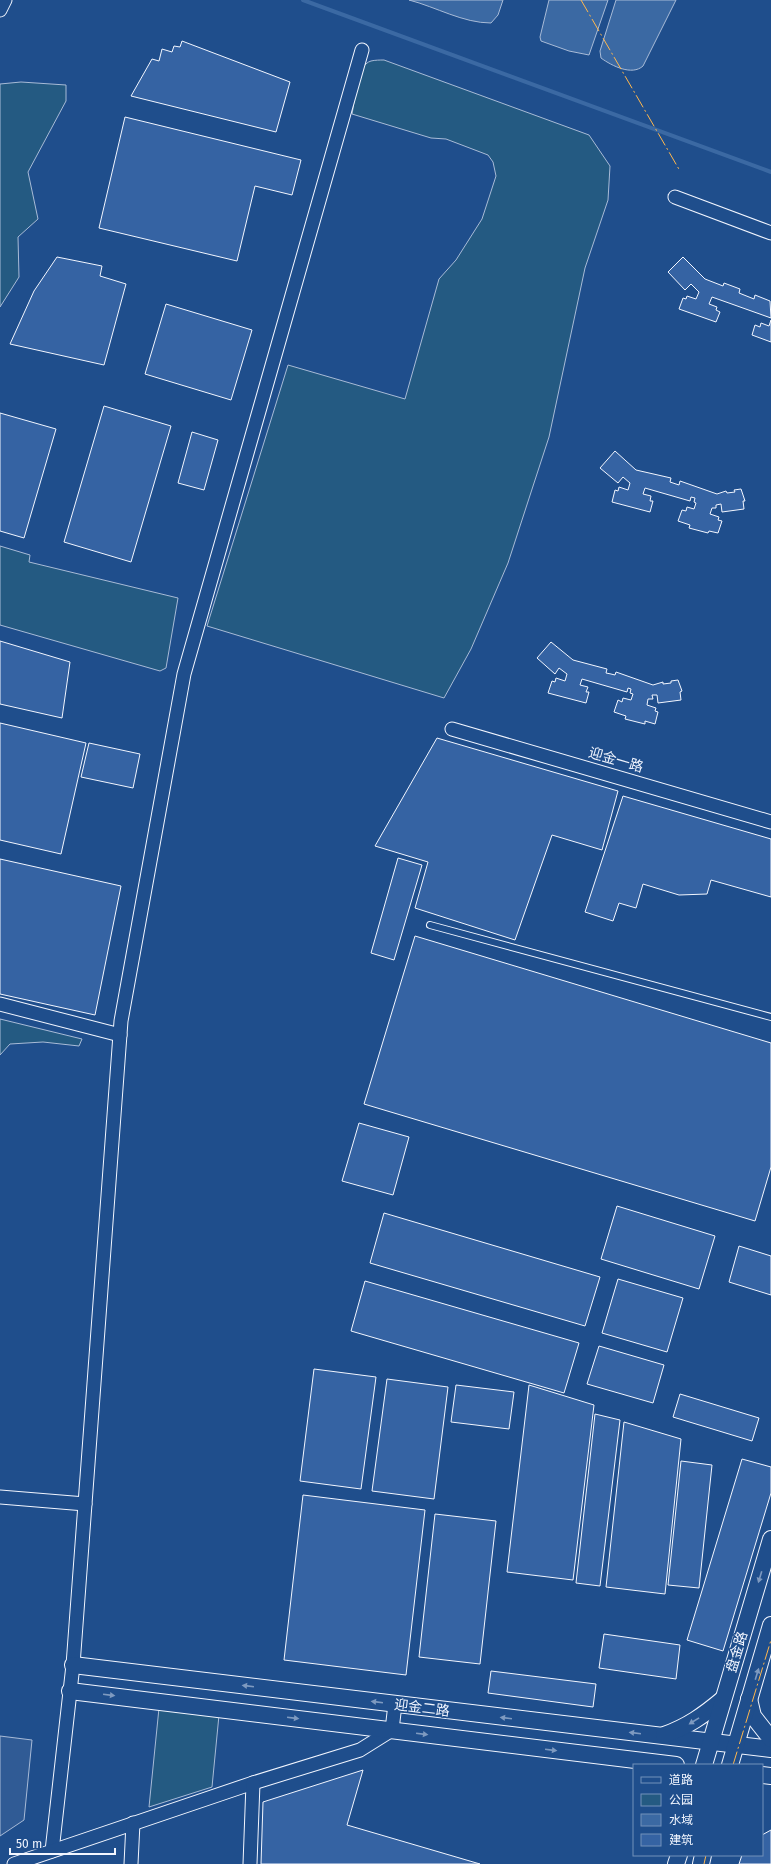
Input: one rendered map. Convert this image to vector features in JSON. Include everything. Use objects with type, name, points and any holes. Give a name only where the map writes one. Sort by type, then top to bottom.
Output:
[{"type":"street","points":[[0,10],[5,0]]},
{"type":"street","points":[[52,1851],[73,1665],[121,1021],[184,674],[362,50]]},
{"type":"street","points":[[675,197],[771,233]]},
{"type":"street","name":"迎金一路","points":[[452,729],[771,822]]},
{"type":"street","points":[[0,1004],[120,1035]]},
{"type":"street","points":[[0,1497],[85,1504]]},
{"type":"street","name":"盘金路","points":[[704,1764],[771,1539]]},
{"type":"street","name":"盘金路","points":[[730,1764],[771,1625]]},
{"type":"street","name":"迎金二路","points":[[73,1665],[771,1749]]},
{"type":"street","name":"迎金二路","points":[[70,1691],[664,1764]]},
{"type":"street","points":[[661,1736],[684,1728],[704,1715],[723,1699]]},
{"type":"street","points":[[749,1699],[753,1716],[771,1739]]},
{"type":"street","points":[[14,1864],[253,1783],[360,1750],[392,1730],[395,1704]]},
{"type":"street","points":[[250,1864],[253,1783]]},
{"type":"street","points":[[131,1864],[133,1823]]},
{"type":"lane","points":[[430,925],[771,1017]]},
{"type":"green space","points":[[384,60],[589,135],[610,166],[608,200],[585,268],[549,437],[508,563],[471,649],[444,698],[207,626],[288,365],[405,399],[439,279],[456,260],[482,219],[496,176],[493,162],[488,155],[446,139],[431,138],[352,114],[357,84],[362,69],[371,61]]},
{"type":"green space","points":[[21,82],[66,85],[66,101],[28,172],[38,219],[18,237],[19,277],[0,307],[0,84]]},
{"type":"green space","points":[[0,546],[30,555],[29,562],[178,598],[166,668],[160,671],[0,625]]},
{"type":"green space","points":[[0,1019],[82,1039],[79,1046],[43,1042],[10,1044],[0,1055]]},
{"type":"green space","points":[[159,1708],[219,1715],[212,1787],[149,1807]]},
{"type":"shaded area","points":[[0,1736],[32,1740],[24,1820],[0,1836]]},
{"type":"water","points":[[409,0],[503,0],[498,15],[491,23],[460,18]]},
{"type":"water","points":[[549,0],[608,0],[589,55],[569,51],[541,41],[540,37]]},
{"type":"water","points":[[616,0],[676,0],[643,66],[638,69],[622,69],[601,58],[600,51]]},
{"type":"building","points":[[182,41],[290,82],[276,132],[131,96],[152,59],[159,61],[162,49],[172,52],[174,46],[180,47]]},
{"type":"building","points":[[125,117],[301,160],[292,195],[255,186],[237,261],[99,228]]},
{"type":"building","points":[[57,257],[102,266],[100,276],[126,284],[104,365],[10,344],[34,291]]},
{"type":"building","points":[[683,257],[705,279],[723,286],[724,283],[740,289],[739,293],[754,299],[755,295],[770,301],[771,318],[712,297],[709,304],[717,307],[716,310],[720,312],[716,322],[679,309],[683,298],[686,299],[687,296],[696,299],[699,292],[691,284],[685,290],[668,272]]},
{"type":"building","points":[[166,304],[252,330],[231,400],[145,374]]},
{"type":"building","points":[[771,320],[771,342],[752,335],[755,325],[760,327],[761,323],[769,326]]},
{"type":"building","points":[[104,406],[171,426],[131,562],[64,542]]},
{"type":"building","points":[[0,413],[56,429],[24,538],[0,531]]},
{"type":"building","points":[[192,432],[218,440],[204,490],[178,483]]},
{"type":"building","points":[[615,451],[636,470],[671,478],[670,482],[679,485],[680,481],[717,494],[726,491],[727,493],[735,492],[734,490],[741,489],[745,501],[743,501],[744,509],[722,512],[721,504],[716,505],[716,508],[712,508],[710,514],[719,517],[718,520],[722,521],[718,533],[709,531],[708,533],[689,528],[690,525],[678,521],[682,510],[686,511],[687,507],[694,509],[696,503],[694,502],[695,498],[691,497],[690,501],[645,488],[643,494],[651,496],[650,501],[653,501],[650,512],[612,502],[615,490],[618,491],[619,487],[628,490],[630,483],[623,477],[618,483],[600,468]]},
{"type":"building","points":[[0,641],[70,662],[62,718],[0,704]]},
{"type":"building","points":[[551,642],[573,660],[607,669],[606,673],[615,675],[616,672],[653,685],[663,682],[663,684],[671,683],[671,681],[678,680],[682,691],[680,692],[681,700],[658,703],[657,695],[652,695],[653,699],[648,699],[647,705],[656,708],[655,711],[658,712],[655,724],[645,721],[645,724],[625,719],[626,716],[614,712],[618,700],[622,702],[623,698],[631,700],[633,694],[630,693],[631,689],[628,688],[627,692],[582,679],[580,685],[588,687],[586,692],[589,692],[586,703],[548,693],[552,681],[555,682],[556,678],[565,681],[567,674],[559,668],[555,674],[537,658]]},
{"type":"building","points":[[0,723],[86,743],[61,854],[0,840]]},
{"type":"building","points":[[437,738],[618,791],[602,850],[552,835],[515,940],[415,908],[428,862],[375,846]]},
{"type":"building","points":[[89,743],[140,754],[133,788],[81,777]]},
{"type":"building","points":[[623,796],[771,839],[771,897],[711,880],[707,894],[679,895],[643,884],[636,908],[619,903],[613,921],[585,912]]},
{"type":"building","points":[[398,858],[422,865],[394,960],[371,953]]},
{"type":"building","points":[[0,859],[121,886],[95,1015],[0,994]]},
{"type":"building","points":[[415,936],[771,1043],[771,1167],[755,1221],[364,1104]]},
{"type":"building","points":[[359,1123],[409,1137],[393,1195],[342,1181]]},
{"type":"building","points":[[617,1206],[715,1236],[699,1289],[601,1259]]},
{"type":"building","points":[[384,1213],[600,1277],[585,1326],[370,1263]]},
{"type":"building","points":[[739,1246],[771,1256],[771,1295],[729,1282]]},
{"type":"building","points":[[618,1279],[683,1298],[667,1352],[602,1333]]},
{"type":"building","points":[[365,1281],[579,1343],[564,1393],[351,1331]]},
{"type":"building","points":[[599,1346],[664,1365],[653,1403],[587,1384]]},
{"type":"building","points":[[314,1369],[376,1377],[361,1489],[300,1481]]},
{"type":"building","points":[[387,1379],[448,1387],[434,1499],[372,1491]]},
{"type":"building","points":[[456,1385],[514,1392],[509,1429],[451,1422]]},
{"type":"building","points":[[529,1385],[594,1405],[573,1580],[507,1572]]},
{"type":"building","points":[[680,1394],[759,1418],[752,1441],[673,1417]]},
{"type":"building","points":[[595,1414],[620,1420],[600,1586],[576,1583]]},
{"type":"building","points":[[624,1422],[681,1439],[665,1594],[606,1587]]},
{"type":"building","points":[[742,1459],[771,1467],[771,1493],[723,1651],[687,1640]]},
{"type":"building","points":[[681,1461],[712,1465],[699,1588],[668,1585]]},
{"type":"building","points":[[303,1495],[425,1510],[406,1675],[284,1660]]},
{"type":"building","points":[[435,1514],[496,1521],[480,1664],[419,1657]]},
{"type":"building","points":[[604,1634],[680,1645],[676,1679],[599,1668]]},
{"type":"building","points":[[491,1671],[596,1684],[593,1707],[488,1693]]},
{"type":"building","points":[[363,1770],[347,1825],[480,1864],[261,1864],[263,1802]]},
{"type":"building","points":[[771,1830],[771,1864],[739,1864],[742,1856],[763,1856],[763,1834]]},
{"type":"waterway","points":[[303,0],[771,172]]},
{"type":"power","points":[[581,0],[680,171]]},
{"type":"power","points":[[733,1764],[771,1640]]},
{"type":"power","points":[[704,1864],[706,1856]]}]
